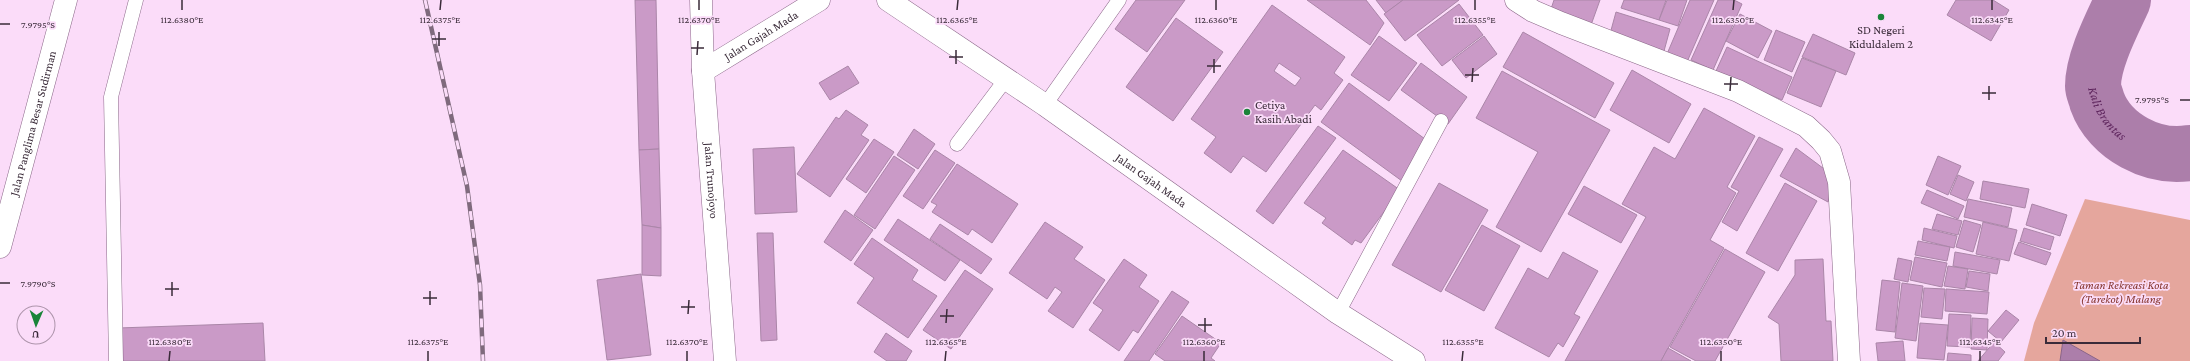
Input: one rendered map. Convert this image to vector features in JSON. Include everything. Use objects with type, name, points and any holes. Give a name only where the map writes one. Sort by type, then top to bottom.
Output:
[{"type":"main road","name":"Jalan Panglima Besar Sudirman","points":[[0,247],[66,0]]},
{"type":"main road","name":"Jalan Trunojoyo","points":[[701,0],[703,71],[725,361]]},
{"type":"main road","name":"Jalan Gajah Mada","points":[[703,71],[819,0]]},
{"type":"main road","name":"Jalan Gajah Mada","points":[[888,0],[1045,105],[1338,313],[1414,361]]},
{"type":"main road","points":[[1527,4],[1738,91],[1806,126],[1821,140],[1830,151],[1839,182],[1849,361]]},
{"type":"lane","points":[[116,361],[111,97],[136,0]]},
{"type":"lane","points":[[1045,105],[1119,0]]},
{"type":"lane","points":[[957,144],[1006,79]]},
{"type":"lane","points":[[1338,313],[1441,121]]},
{"type":"green space","name":"Taman Rekreasi Kota (Tarekot) Malang","points":[[2085,199],[2190,220],[2190,361],[2024,361],[2034,323]]},
{"type":"shaded area","points":[[2063,340],[2100,361],[2060,361]]},
{"type":"building","points":[[635,0],[656,0],[659,149],[639,150]]},
{"type":"building","points":[[1136,0],[1185,0],[1147,52],[1115,29]]},
{"type":"building","points":[[1307,0],[1366,0],[1384,23],[1370,45]]},
{"type":"building","points":[[1376,0],[1403,0],[1386,13]]},
{"type":"building","points":[[1403,0],[1459,0],[1405,41],[1384,14]]},
{"type":"building","points":[[1554,0],[1600,0],[1591,25],[1550,12]]},
{"type":"building","points":[[1624,0],[1666,0],[1659,20],[1621,8]]},
{"type":"building","points":[[1667,0],[1687,0],[1678,26],[1659,20]]},
{"type":"building","points":[[1690,0],[1714,0],[1687,62],[1667,54]]},
{"type":"building","points":[[1718,0],[1734,0],[1742,4],[1713,70],[1691,60]]},
{"type":"building","points":[[1956,0],[1993,0],[2009,10],[1991,41],[1947,15]]},
{"type":"building","points":[[1459,4],[1483,35],[1442,66],[1417,35]]},
{"type":"building","points":[[1272,5],[1345,57],[1334,73],[1343,80],[1321,110],[1315,105],[1266,172],[1243,156],[1231,173],[1204,153],[1216,137],[1191,119]],"holes":[[[1279,63],[1301,78],[1295,86],[1274,71]]]},
{"type":"building","points":[[1616,12],[1670,29],[1664,51],[1610,34]]},
{"type":"building","points":[[1740,14],[1772,31],[1758,58],[1726,41]]},
{"type":"building","points":[[1176,18],[1223,52],[1173,121],[1126,87]]},
{"type":"building","points":[[1776,30],[1805,42],[1792,72],[1764,60]]},
{"type":"building","points":[[1523,32],[1614,83],[1595,118],[1503,67]]},
{"type":"building","points":[[1813,34],[1855,53],[1846,75],[1802,57]]},
{"type":"building","points":[[1379,36],[1417,63],[1389,101],[1351,75]]},
{"type":"building","points":[[1484,36],[1497,54],[1466,78],[1452,60]]},
{"type":"building","points":[[1727,47],[1792,77],[1782,100],[1716,71]]},
{"type":"building","points":[[1802,58],[1836,71],[1821,107],[1787,93]]},
{"type":"building","points":[[1421,63],[1467,97],[1448,124],[1401,90]]},
{"type":"building","points":[[848,66],[859,83],[830,100],[819,83]]},
{"type":"building","points":[[1632,70],[1691,104],[1669,143],[1610,110]]},
{"type":"building","points":[[1502,71],[1610,130],[1541,252],[1496,227],[1538,152],[1476,118]]},
{"type":"building","points":[[1349,83],[1425,139],[1402,181],[1321,122]]},
{"type":"building","points":[[1704,108],[1755,136],[1727,187],[1736,193],[1710,240],[1724,248],[1661,361],[1565,361],[1646,217],[1622,204],[1654,147],[1675,159]]},
{"type":"building","points":[[846,110],[868,125],[861,135],[869,140],[830,197],[797,174],[836,117],[839,119]]},
{"type":"building","points":[[1318,126],[1336,138],[1273,224],[1256,211]]},
{"type":"building","points":[[914,129],[935,144],[918,169],[897,155]]},
{"type":"building","points":[[1759,137],[1783,149],[1737,231],[1722,222],[1739,191],[1731,187]]},
{"type":"building","points":[[874,139],[894,152],[866,193],[846,179]]},
{"type":"building","points":[[794,147],[797,212],[755,214],[753,149]]},
{"type":"building","points":[[1796,148],[1835,177],[1828,202],[1780,176]]},
{"type":"building","points":[[659,149],[661,228],[642,225],[639,150]]},
{"type":"building","points":[[935,150],[955,163],[923,209],[903,196]]},
{"type":"building","points":[[1343,150],[1400,190],[1361,243],[1355,240],[1352,245],[1322,223],[1326,218],[1304,203]]},
{"type":"building","points":[[894,156],[915,170],[875,229],[854,215]]},
{"type":"building","points":[[1938,156],[1961,166],[1948,195],[1926,185]]},
{"type":"building","points":[[957,164],[1018,204],[992,243],[972,229],[968,235],[932,212],[937,205],[931,202]]},
{"type":"building","points":[[1958,175],[1974,182],[1966,201],[1950,194]]},
{"type":"building","points":[[1983,181],[2029,189],[2025,208],[1980,199]]},
{"type":"building","points":[[1439,183],[1488,210],[1441,292],[1392,265]]},
{"type":"building","points":[[1785,183],[1817,201],[1778,271],[1746,253]]},
{"type":"building","points":[[1584,186],[1637,215],[1621,243],[1568,214]]},
{"type":"building","points":[[1927,190],[1964,206],[1958,219],[1921,203]]},
{"type":"building","points":[[1968,199],[2012,208],[2008,227],[1964,217]]},
{"type":"building","points":[[2032,204],[2067,215],[2060,236],[2026,225]]},
{"type":"building","points":[[845,210],[873,230],[851,261],[824,242]]},
{"type":"building","points":[[1937,214],[1962,221],[1958,235],[1932,229]]},
{"type":"building","points":[[898,219],[960,260],[945,281],[884,240]]},
{"type":"building","points":[[1964,220],[1981,225],[1973,252],[1956,247]]},
{"type":"building","points":[[1045,222],[1083,247],[1074,259],[1105,280],[1073,328],[1048,311],[1062,292],[1055,287],[1047,299],[1009,273]]},
{"type":"building","points":[[1983,222],[2017,230],[2009,261],[1976,254]]},
{"type":"building","points":[[940,224],[992,259],[981,274],[930,239]]},
{"type":"building","points":[[642,225],[661,228],[661,276],[642,275]]},
{"type":"building","points":[[1482,225],[1520,246],[1484,311],[1445,290]]},
{"type":"building","points":[[1924,228],[1957,236],[1954,248],[1922,240]]},
{"type":"building","points":[[2024,228],[2054,237],[2050,250],[2020,241]]},
{"type":"building","points":[[757,233],[773,233],[777,340],[761,341]]},
{"type":"building","points":[[872,238],[918,270],[912,280],[937,296],[908,338],[857,303],[874,278],[854,264]]},
{"type":"building","points":[[1918,241],[1950,247],[1947,261],[1915,255]]},
{"type":"building","points":[[2019,242],[2051,253],[2046,265],[2014,254]]},
{"type":"building","points":[[1725,249],[1765,272],[1715,361],[1696,361],[1670,347]]},
{"type":"building","points":[[1563,252],[1598,271],[1574,314],[1580,317],[1563,347],[1558,343],[1549,357],[1495,328],[1528,268],[1548,279]]},
{"type":"building","points":[[1955,252],[2000,260],[1997,274],[1953,266]]},
{"type":"building","points":[[1915,257],[1947,263],[1942,287],[1910,280]]},
{"type":"building","points":[[1898,258],[1912,261],[1908,282],[1894,279]]},
{"type":"building","points":[[1124,259],[1147,275],[1139,287],[1159,301],[1138,333],[1133,330],[1119,351],[1089,330],[1103,310],[1093,303]]},
{"type":"building","points":[[1823,259],[1826,321],[1831,321],[1833,361],[1781,361],[1779,324],[1768,317],[1795,275],[1795,260]]},
{"type":"building","points":[[1948,266],[1968,269],[1965,289],[1944,286]]},
{"type":"building","points":[[965,270],[993,289],[951,349],[923,330]]},
{"type":"building","points":[[1969,271],[1990,274],[1988,291],[1966,287]]},
{"type":"building","points":[[641,274],[651,355],[607,360],[597,280]]},
{"type":"building","points":[[1882,280],[1900,282],[1895,332],[1876,330]]},
{"type":"building","points":[[1902,283],[1923,286],[1916,341],[1895,338]]},
{"type":"building","points":[[1924,288],[1945,289],[1942,319],[1921,317]]},
{"type":"building","points":[[1946,289],[1989,292],[1987,314],[1945,311]]},
{"type":"building","points":[[1172,291],[1189,302],[1149,361],[1124,361]]},
{"type":"building","points":[[2006,310],[2019,320],[2001,342],[1988,331]]},
{"type":"building","points":[[1949,314],[1971,315],[1970,347],[1947,346]]},
{"type":"building","points":[[1182,316],[1221,343],[1211,358],[1215,361],[1165,361],[1155,354]]},
{"type":"building","points":[[1972,318],[1988,319],[1987,350],[1971,349]]},
{"type":"building","points":[[263,323],[265,361],[119,361],[118,328]]},
{"type":"building","points":[[1920,323],[1948,325],[1944,360],[1917,358]]},
{"type":"building","points":[[886,333],[912,351],[906,361],[887,361],[874,352]]},
{"type":"building","points":[[1903,341],[1905,361],[1878,361],[1876,343]]},
{"type":"building","points":[[1994,342],[2005,352],[1998,361],[1978,361]]},
{"type":"building","points":[[1668,348],[1691,361],[1661,361]]},
{"type":"building","points":[[1948,353],[1971,355],[1971,361],[1947,361]]},
{"type":"waterway","name":"Kali Brantas","points":[[2123,0],[2104,42],[2096,65],[2093,90],[2097,101],[2103,114],[2112,125],[2122,135],[2134,143],[2148,149],[2162,152],[2176,154],[2190,153]]},
{"type":"railway","points":[[425,0],[467,186],[480,285],[483,361]]},
{"type":"place","name":"SD Negeri Kiduldalem 2","points":[[1881,17]]},
{"type":"place","name":"Cetiya Kasih Abadi","points":[[1247,112]]}]
